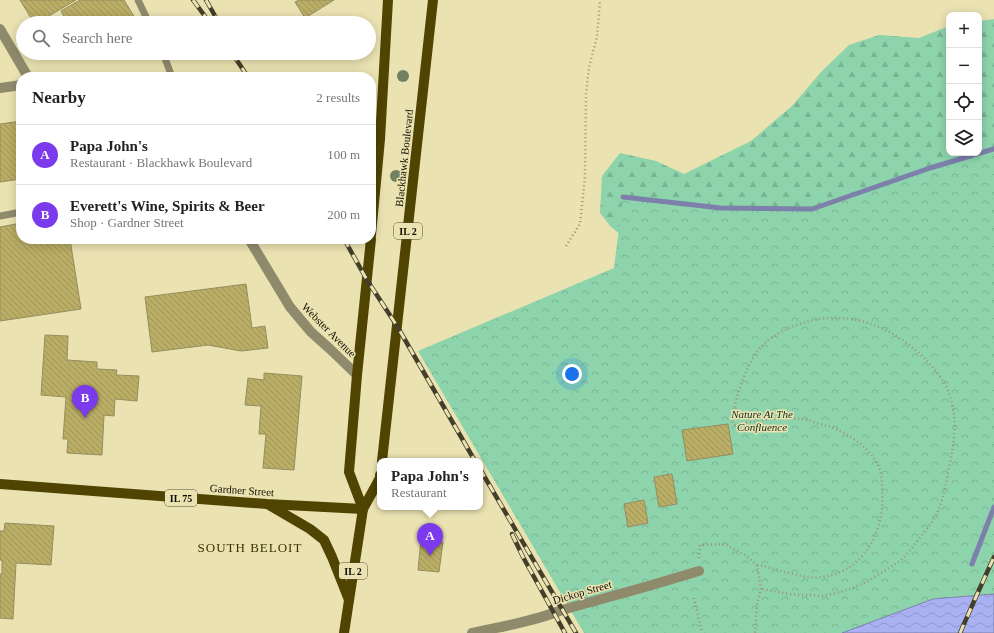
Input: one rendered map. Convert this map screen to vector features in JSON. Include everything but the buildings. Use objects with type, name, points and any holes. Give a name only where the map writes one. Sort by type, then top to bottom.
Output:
[{"type":"main road","points":[[376,182],[388,0]]},
{"type":"main road","name":"Blackhawk Boulevard","points":[[382,458],[434,0]]},
{"type":"main road","name":"IL 2","points":[[363,509],[349,472],[370,244]]},
{"type":"main road","name":"IL 2","points":[[344,633],[363,509],[377,483]]},
{"type":"main road","name":"Gardner Street","points":[[0,484],[267,504],[363,509]]},
{"type":"main road","points":[[267,504],[310,529],[324,540],[349,600]]},
{"type":"street","points":[[0,29],[16,56]]},
{"type":"street","points":[[18,60],[25,72]]},
{"type":"street","points":[[0,88],[16,86]]},
{"type":"street","name":"Webster Avenue","points":[[252,244],[290,307],[311,332],[330,348],[357,375]]},
{"type":"street","name":"Dickop Street","points":[[472,633],[554,613],[699,571]]},
{"type":"lane","points":[[138,0],[146,16]]},
{"type":"lane","points":[[165,60],[170,72]]},
{"type":"lane","points":[[0,216],[16,213]]},
{"type":"path","points":[[566,246],[580,224],[585,177],[586,94],[589,67],[597,37],[600,0]]},
{"type":"path","points":[[699,571],[700,545],[724,544],[745,555],[758,565],[795,575],[811,577],[824,577],[846,569],[861,558],[877,532],[883,501],[881,474],[877,463],[869,452],[841,431],[808,420],[771,419],[735,425],[731,420],[743,379],[756,354],[767,341],[777,334],[801,323],[817,319],[831,318],[851,319],[865,322],[892,332],[910,344],[933,367],[949,393],[954,411],[954,445],[943,496],[934,519],[903,557],[874,577],[855,587],[840,592],[819,596],[800,595],[761,589]]},
{"type":"path","points":[[754,633],[757,604],[761,589],[758,565]]},
{"type":"path","points":[[694,598],[702,633]]},
{"type":"green space","points":[[994,19],[994,265],[640,251],[610,226],[600,213],[602,176],[620,153],[656,161],[684,174],[751,141],[792,106],[821,72],[849,45],[879,35],[919,38],[946,27],[946,156],[982,156],[982,21]]},
{"type":"green space","name":"Nature At The Confluence","points":[[994,149],[994,594],[933,599],[842,633],[584,633],[483,461],[483,458],[481,458],[418,351],[614,268],[623,197],[721,208],[812,209],[930,168],[970,156],[982,156],[982,153]]},
{"type":"water","points":[[994,594],[994,633],[842,633],[933,599]]},
{"type":"waterway","points":[[623,197],[721,208],[812,209],[930,168],[994,149]]},
{"type":"waterway","points":[[972,564],[994,507]]},
{"type":"railway","points":[[193,0],[205,16]]},
{"type":"railway","points":[[206,0],[215,16]]},
{"type":"railway","points":[[237,60],[245,72]]},
{"type":"railway","points":[[347,244],[367,280],[397,326],[473,458]]},
{"type":"railway","points":[[483,474],[576,633]]},
{"type":"railway","points":[[512,534],[565,633]]},
{"type":"railway","points":[[960,633],[994,557]]},
{"type":"place","name":"Everett's Wine, Spirits & Beer","points":[[85,418]]},
{"type":"place","name":"Papa John's","points":[[430,556]]},
{"type":"district","name":"SOUTH BELOIT","points":[[250,547]]}]
